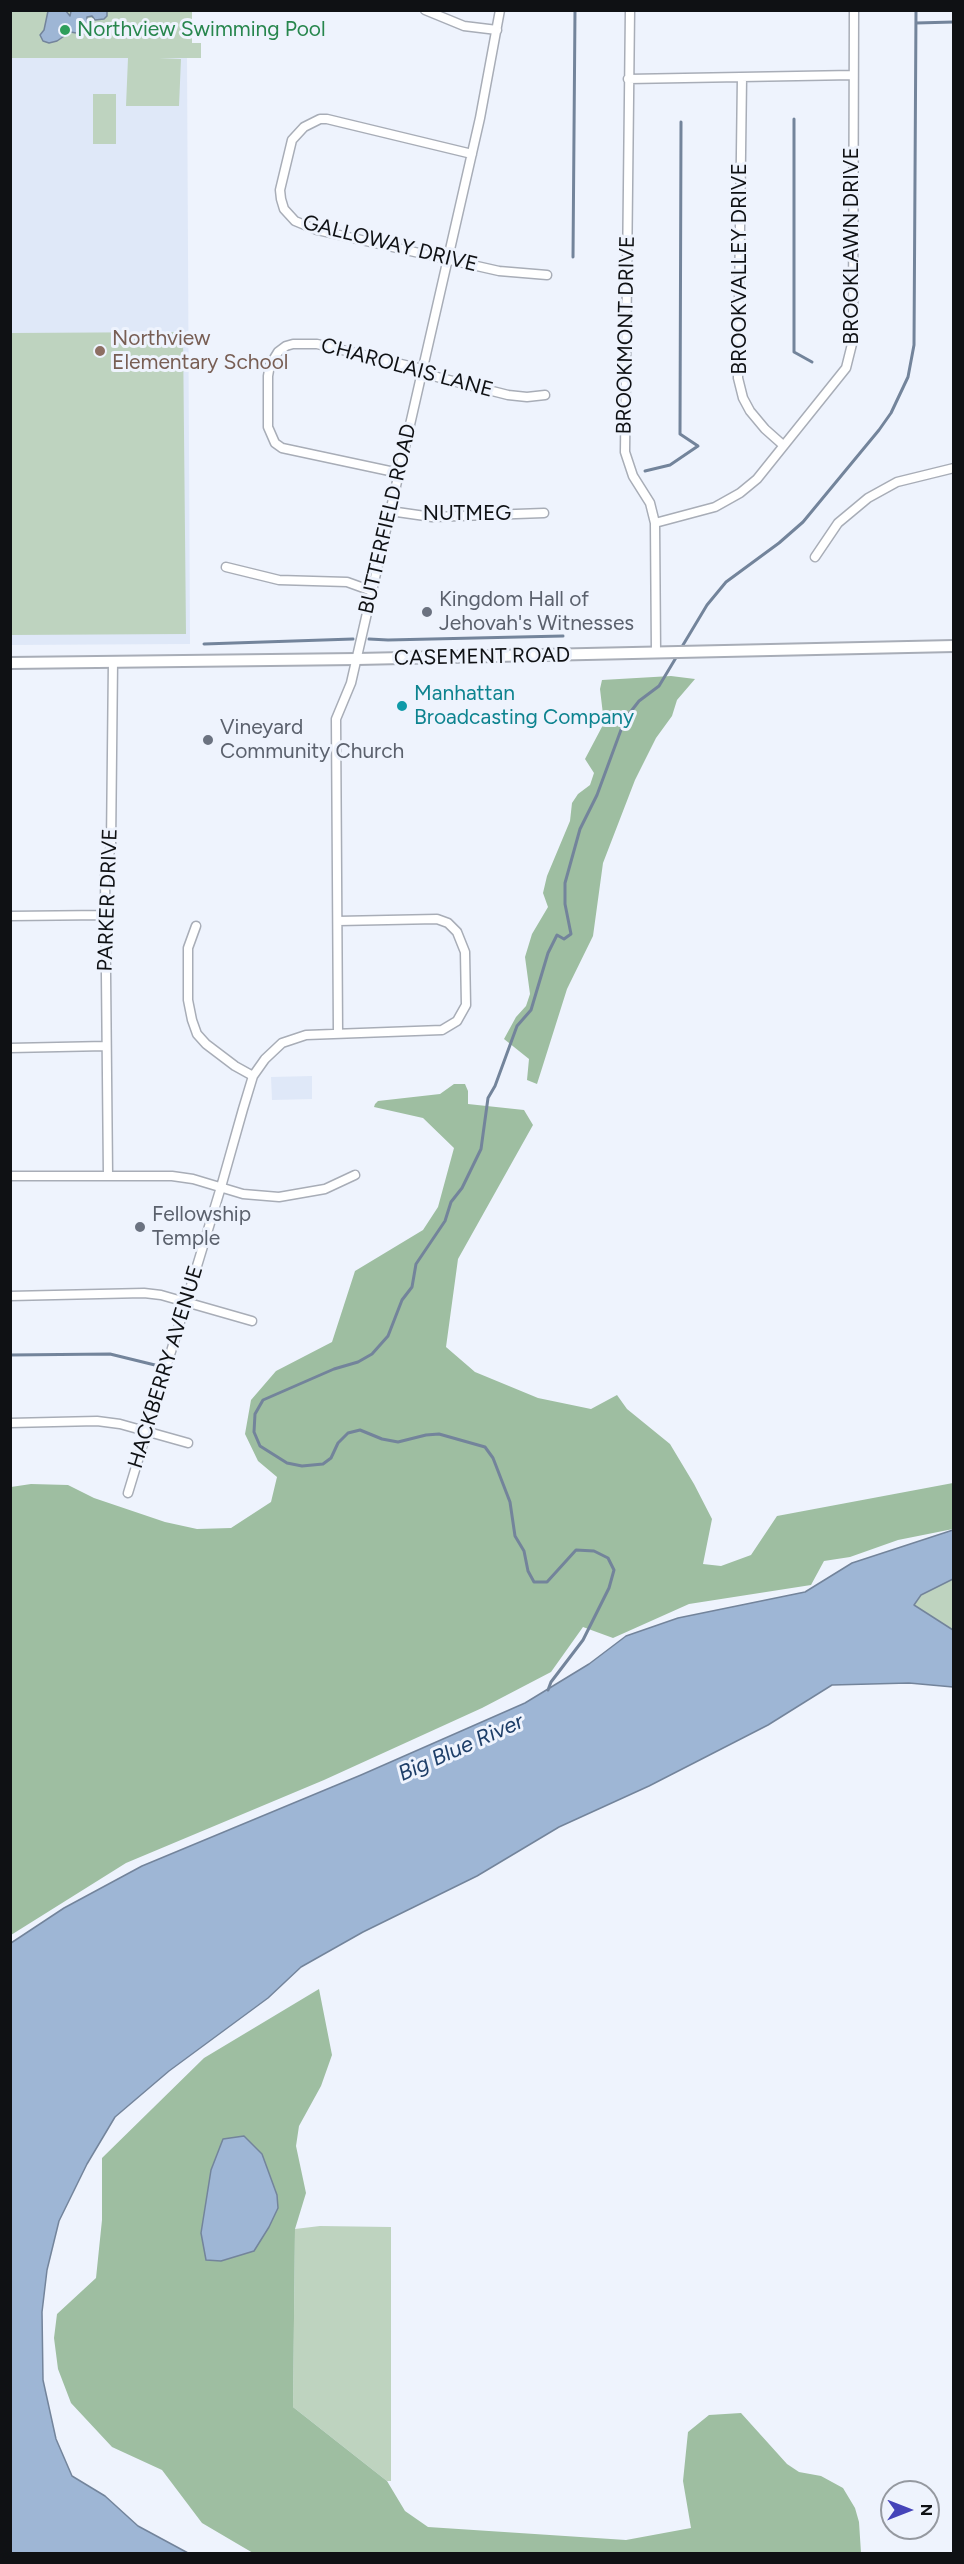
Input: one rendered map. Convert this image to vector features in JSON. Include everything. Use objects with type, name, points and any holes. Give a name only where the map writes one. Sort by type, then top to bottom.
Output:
[{"type":"street","points":[[425,10],[464,26],[497,30]]},
{"type":"street","name":"BUTTERFIELD ROAD","points":[[338,1033],[336,719],[351,683],[357,659],[472,154],[500,10]]},
{"type":"street","name":"BROOKMONT DRIVE","points":[[630,10],[625,452],[633,476],[650,503],[655,523],[656,652]]},
{"type":"street","name":"BROOKLAWN DRIVE","points":[[655,523],[722,505],[757,479],[783,445],[839,381],[851,355],[854,340],[854,10]]},
{"type":"street","points":[[628,79],[853,75]]},
{"type":"street","name":"BROOKVALLEY DRIVE","points":[[742,77],[738,378],[743,398],[750,411],[783,445]]},
{"type":"street","name":"GALLOWAY DRIVE","points":[[472,154],[333,120],[320,119],[304,127],[293,137],[280,190],[284,208],[295,221],[305,226],[499,271],[547,275]]},
{"type":"street","name":"CHAROLAIS LANE","points":[[399,473],[282,448],[275,443],[268,427],[270,365],[273,358],[286,346],[303,342],[422,369],[437,377],[508,395],[527,397],[545,395]]},
{"type":"street","points":[[815,557],[838,523],[868,498],[905,480],[954,468]]},
{"type":"street","name":"NUTMEG","points":[[390,511],[432,517],[544,513]]},
{"type":"street","points":[[226,567],[279,580],[347,582],[372,591]]},
{"type":"street","name":"CASEMENT ROAD","points":[[10,663],[112,660],[357,659],[954,646]]},
{"type":"street","name":"PARKER DRIVE","points":[[108,1175],[105,875],[111,845],[112,660]]},
{"type":"street","points":[[10,916],[105,915]]},
{"type":"street","name":"HACKBERRY AVENUE","points":[[128,1493],[254,1076],[272,1050],[282,1043],[306,1035],[442,1030],[457,1021],[465,1005],[465,952],[457,932],[448,923],[437,919],[338,921]]},
{"type":"street","points":[[196,926],[188,948],[188,1000],[192,1020],[198,1034],[206,1044],[254,1076]]},
{"type":"street","points":[[10,1048],[106,1046]]},
{"type":"street","points":[[10,1176],[172,1176],[243,1194],[279,1197],[325,1189],[355,1175]]},
{"type":"street","points":[[10,1296],[144,1293],[186,1302],[252,1321]]},
{"type":"street","points":[[10,1423],[97,1420],[188,1443]]},
{"type":"shaded area","name":"Northview Elementary School","points":[[10,58],[187,58],[190,644],[11,645]]},
{"type":"shaded area","points":[[312,1076],[312,1099],[272,1100],[271,1077]]},
{"type":"green space","points":[[10,11],[192,11],[192,43],[201,43],[201,58],[159,58],[181,59],[179,106],[126,106],[128,58],[11,58]]},
{"type":"green space","points":[[93,94],[116,94],[116,144],[93,144]]},
{"type":"green space","points":[[183,332],[186,634],[11,635],[11,333]]},
{"type":"green space","points":[[671,676],[695,679],[677,700],[672,716],[656,738],[635,780],[603,863],[593,936],[567,989],[537,1084],[527,1080],[529,1059],[504,1039],[516,1017],[526,1006],[530,994],[525,957],[532,934],[548,907],[543,893],[547,876],[570,821],[572,803],[578,794],[590,785],[594,773],[585,759],[604,723],[600,689],[602,680]]},
{"type":"green space","points":[[454,1084],[465,1084],[468,1091],[468,1104],[524,1110],[533,1125],[458,1259],[446,1347],[475,1372],[538,1398],[591,1409],[617,1395],[627,1409],[670,1444],[712,1519],[703,1564],[721,1566],[751,1555],[777,1516],[953,1483],[953,1529],[898,1540],[850,1557],[824,1561],[811,1585],[689,1604],[613,1638],[583,1627],[551,1672],[482,1708],[324,1780],[126,1863],[11,1935],[11,1487],[31,1484],[68,1485],[94,1498],[165,1522],[197,1529],[231,1528],[271,1502],[277,1477],[258,1461],[245,1434],[251,1400],[276,1371],[332,1342],[355,1271],[423,1230],[438,1207],[454,1148],[423,1118],[374,1107],[375,1104],[378,1101],[440,1094]]},
{"type":"green space","points":[[953,1579],[953,1630],[914,1605],[921,1595]]},
{"type":"green space","points":[[319,1989],[332,2055],[321,2086],[299,2126],[296,2146],[306,2193],[295,2229],[293,2407],[387,2481],[405,2511],[428,2527],[626,2540],[691,2528],[683,2481],[688,2432],[709,2415],[741,2413],[787,2464],[799,2472],[821,2476],[843,2488],[855,2508],[859,2522],[861,2553],[253,2553],[202,2523],[162,2470],[112,2447],[71,2403],[58,2369],[54,2338],[57,2314],[96,2278],[102,2220],[102,2158],[204,2058]]},
{"type":"green space","points":[[320,2226],[391,2227],[391,2481],[387,2481],[293,2407],[295,2229]]},
{"type":"water","points":[[48,11],[66,11],[70,16],[71,11],[107,11],[107,16],[104,19],[95,20],[92,16],[87,17],[87,23],[91,27],[90,31],[83,34],[70,32],[57,41],[49,43],[43,41],[40,35],[44,30]]},
{"type":"water","name":"Big Blue River","points":[[953,1530],[953,1579],[921,1595],[914,1605],[953,1630],[953,1687],[909,1683],[832,1685],[768,1725],[649,1786],[559,1827],[477,1876],[363,1932],[301,1967],[268,1998],[169,2071],[115,2117],[87,2164],[59,2221],[47,2270],[42,2312],[43,2380],[56,2439],[72,2476],[105,2496],[138,2526],[188,2553],[11,2553],[11,1943],[64,1908],[142,1866],[361,1775],[525,1703],[589,1664],[626,1636],[678,1618],[805,1592],[852,1563]]},
{"type":"water","points":[[244,2136],[262,2154],[277,2195],[278,2208],[254,2251],[221,2261],[206,2260],[201,2233],[211,2170],[223,2139]]},
{"type":"waterway","points":[[573,257],[575,10]]},
{"type":"waterway","points":[[680,650],[707,605],[726,582],[779,543],[803,522],[879,430],[891,413],[908,377],[914,345],[916,10]]},
{"type":"waterway","points":[[916,23],[954,22]]},
{"type":"waterway","points":[[794,119],[794,352],[812,362]]},
{"type":"waterway","points":[[645,471],[670,465],[698,446],[680,434],[681,122]]},
{"type":"waterway","points":[[369,639],[563,636]]},
{"type":"waterway","points":[[204,644],[353,639]]},
{"type":"waterway","points":[[548,1690],[551,1682],[583,1640],[609,1588],[614,1570],[608,1558],[594,1551],[576,1550],[547,1582],[534,1582],[528,1571],[524,1551],[515,1536],[510,1502],[493,1458],[485,1447],[439,1434],[398,1442],[382,1439],[360,1430],[348,1433],[338,1443],[331,1458],[323,1464],[302,1466],[287,1463],[260,1446],[254,1432],[255,1414],[263,1400],[334,1369],[358,1362],[372,1354],[388,1336],[402,1300],[412,1287],[416,1264],[445,1221],[451,1202],[462,1188],[481,1149],[488,1098],[495,1086],[517,1026],[531,1010],[548,953],[557,935],[564,939],[571,934],[565,904],[565,883],[580,829],[597,795],[625,719],[639,701],[659,686],[677,656]]},
{"type":"waterway","points":[[10,1355],[110,1354],[159,1366]]},
{"type":"place","name":"Northview Swimming Pool","points":[[65,30]]},
{"type":"place","name":"Northview Elementary School","points":[[100,351]]},
{"type":"place","name":"Kingdom Hall of Jehovah's Witnesses","points":[[427,612]]},
{"type":"place","name":"Manhattan Broadcasting Company","points":[[402,706]]},
{"type":"place","name":"Vineyard Community Church","points":[[208,740]]},
{"type":"place","name":"Fellowship Temple","points":[[140,1227]]}]
